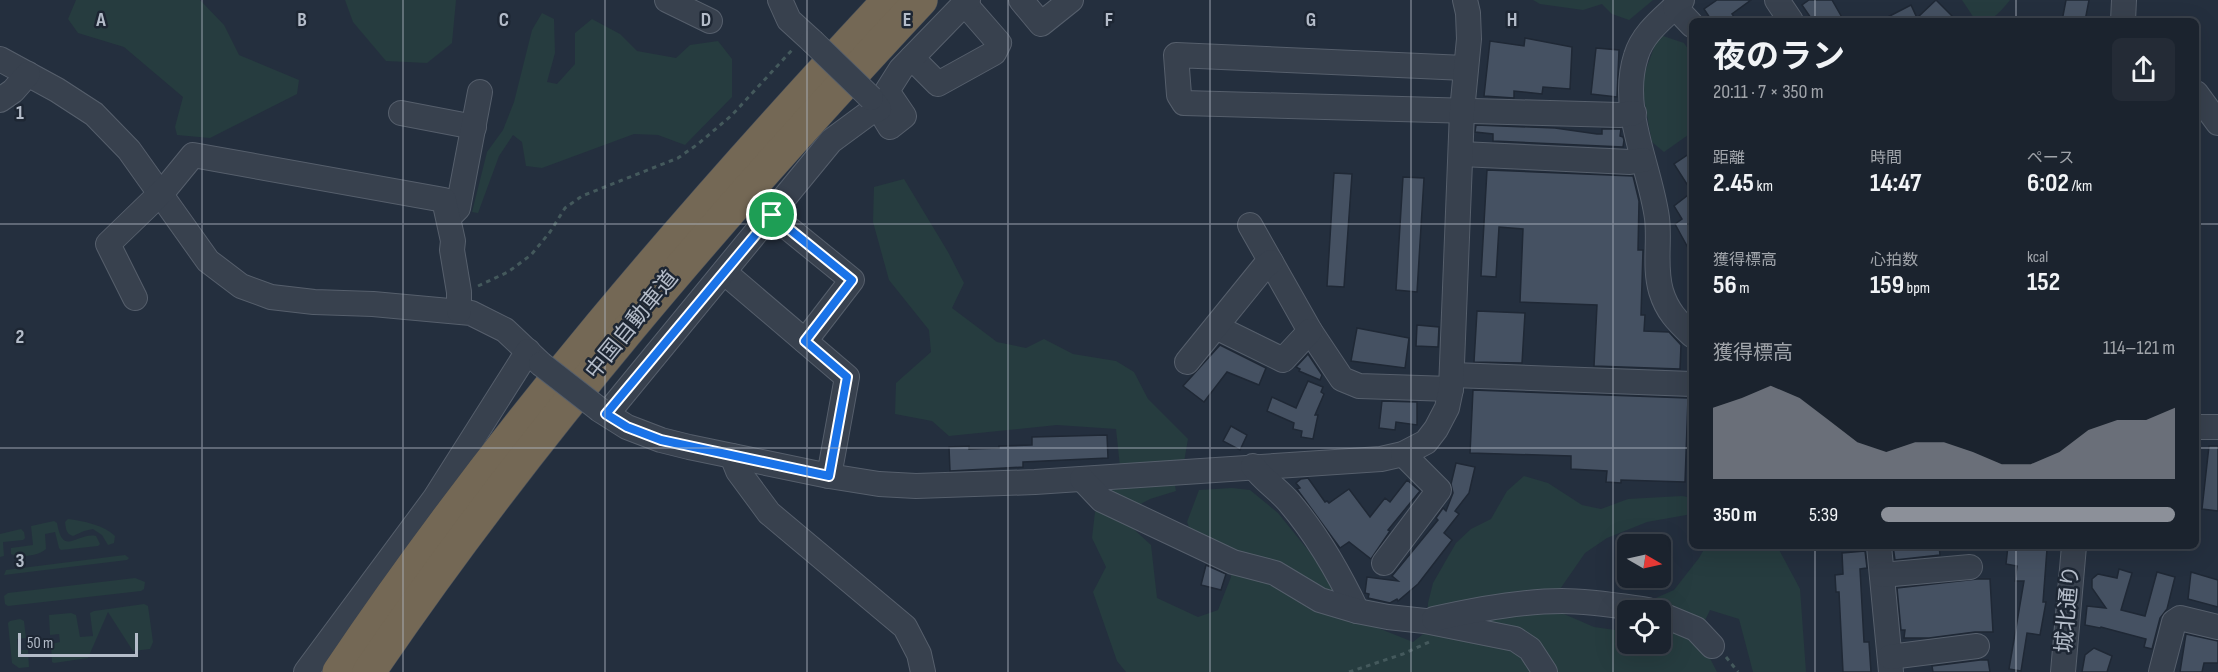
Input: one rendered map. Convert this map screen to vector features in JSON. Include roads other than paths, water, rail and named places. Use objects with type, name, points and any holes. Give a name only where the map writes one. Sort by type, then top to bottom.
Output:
[{"type":"highway","name":"中国自動車道","points":[[339,672],[474,486],[566,366],[749,152],[889,0]]},
{"type":"highway","name":"中国自動車道","points":[[369,672],[495,498],[675,273],[921,0]]},
{"type":"street","points":[[667,0],[710,21]]},
{"type":"street","points":[[780,0],[789,20],[875,103],[890,127],[904,116],[887,91],[901,69],[966,2],[999,43],[994,53],[938,84],[912,58]]},
{"type":"street","points":[[1021,0],[1041,24],[1071,0]]},
{"type":"street","points":[[135,298],[108,243],[166,188],[194,155],[444,200],[449,217],[459,301],[471,313],[505,330],[535,358],[603,412],[627,427],[661,440],[829,476],[879,484],[916,486],[1082,480],[1252,466],[1381,459],[1403,454],[1426,442],[1447,408],[1452,382],[1462,111],[1469,39],[1466,0]]},
{"type":"street","points":[[1777,0],[1789,18]]},
{"type":"street","points":[[2123,18],[2124,0]]},
{"type":"street","points":[[1689,20],[1679,4],[1655,26],[1641,42],[1631,81],[1634,113],[1643,160],[1653,192],[1657,222],[1656,265],[1660,289],[1668,310],[1680,326],[1689,333]]},
{"type":"street","points":[[1465,68],[1176,55],[1179,95],[1184,103],[1619,115],[1634,113]]},
{"type":"street","points":[[0,59],[57,90],[94,114],[129,150],[208,261],[241,286],[271,297],[314,302],[373,304],[459,301]]},
{"type":"street","points":[[0,100],[13,92],[28,74]]},
{"type":"street","points":[[449,217],[458,208],[480,92]]},
{"type":"street","points":[[2199,97],[2218,123]]},
{"type":"street","points":[[603,412],[772,215],[831,141],[869,113],[875,103]]},
{"type":"street","points":[[401,113],[474,127]]},
{"type":"street","points":[[1461,154],[1630,162],[1643,160]]},
{"type":"street","points":[[772,215],[852,280],[805,341]]},
{"type":"street","points":[[1250,225],[1310,331],[1342,380],[1359,386],[1452,382],[1689,384]]},
{"type":"street","points":[[1187,362],[1264,267],[1271,262]]},
{"type":"street","points":[[724,272],[847,377],[829,476]]},
{"type":"street","points":[[1216,327],[1283,360],[1310,331]]},
{"type":"street","points":[[306,672],[535,358]]},
{"type":"street","points":[[2199,427],[2218,427]]},
{"type":"street","points":[[1384,563],[1439,490],[1403,454]]},
{"type":"street","points":[[732,456],[738,471],[769,513],[904,627],[919,654],[923,672]]},
{"type":"street","points":[[1252,466],[1287,499],[1322,543],[1358,611]]},
{"type":"street","points":[[1082,480],[1102,500],[1233,562],[1275,573],[1320,600],[1358,611],[1425,621],[1515,639],[1530,649],[1545,672]]},
{"type":"street","points":[[1879,549],[1890,664],[1977,646]]},
{"type":"street","name":"城北通り","points":[[2063,672],[2074,549]]},
{"type":"street","points":[[1882,575],[1970,567]]},
{"type":"street","points":[[1425,621],[1477,610],[1560,601],[1617,606]]},
{"type":"street","points":[[2161,672],[2174,622],[2180,618],[2218,627]]},
{"type":"street","points":[[1671,619],[1696,629],[1712,646]]}]
